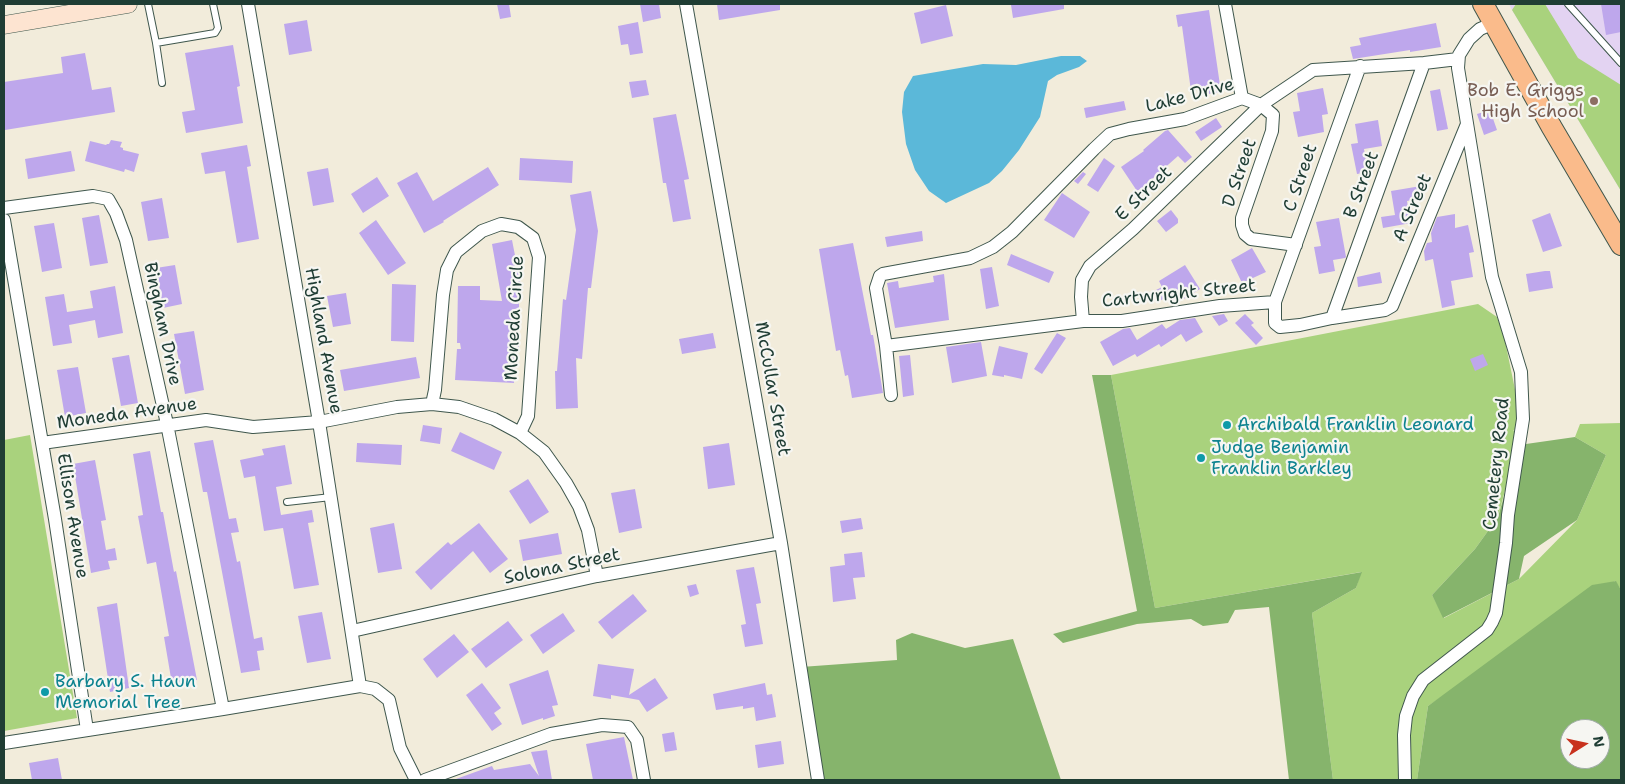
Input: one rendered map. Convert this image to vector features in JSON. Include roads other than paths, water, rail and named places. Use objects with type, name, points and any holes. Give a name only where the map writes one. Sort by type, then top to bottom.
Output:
[{"type":"main road","points":[[1488,10],[1551,126],[1621,245]]},
{"type":"street","points":[[4,25],[128,4]]},
{"type":"street","name":"Highland Avenue","points":[[248,4],[319,422],[360,686]]},
{"type":"street","name":"McCullar Street","points":[[686,4],[781,543],[818,780]]},
{"type":"street","points":[[1225,4],[1242,98]]},
{"type":"street","points":[[1458,59],[1469,39],[1480,29],[1488,10]]},
{"type":"street","name":"Lake Drive","points":[[886,346],[876,288],[880,276],[970,258],[993,247],[1012,232],[1110,134],[1185,119],[1242,98],[1261,105],[1313,70],[1458,59]]},
{"type":"street","name":"Cemetery Road","points":[[1406,780],[1404,734],[1406,716],[1413,696],[1423,680],[1487,630],[1496,614],[1508,515],[1523,419],[1521,372],[1492,277],[1458,59]]},
{"type":"street","name":"B Street","points":[[1332,318],[1424,63]]},
{"type":"street","name":"C Street","points":[[1275,302],[1360,66]]},
{"type":"street","name":"D Street","points":[[1261,105],[1273,115],[1272,131],[1242,218],[1242,225],[1245,234],[1251,239],[1296,245]]},
{"type":"street","name":"E Street","points":[[1083,321],[1082,280],[1090,266],[1133,230],[1261,105]]},
{"type":"street","name":"A Street","points":[[1392,306],[1467,124]]},
{"type":"street","name":"Bingham Drive","points":[[4,208],[74,197],[93,196],[108,199],[116,213],[126,240],[167,424],[223,709]]},
{"type":"street","name":"Ellison Avenue","points":[[4,220],[42,443],[87,730]]},
{"type":"street","name":"Moneda Circle","points":[[432,404],[447,270],[456,252],[482,231],[500,224],[518,227],[533,238],[539,257],[528,416],[520,433]]},
{"type":"street","points":[[4,298],[17,296]]},
{"type":"street","name":"Cartwright Street","points":[[886,346],[1083,321],[1122,321],[1220,306],[1275,302],[1275,322],[1280,327],[1385,310],[1392,306]]},
{"type":"street","points":[[886,346],[891,395]]},
{"type":"street","name":"Moneda Avenue","points":[[42,443],[206,420],[254,427],[319,422],[397,407],[432,404],[459,407],[494,419],[520,433],[544,452],[566,483],[579,506],[588,530],[597,576]]},
{"type":"street","name":"Solona Street","points":[[352,631],[597,576],[781,543]]},
{"type":"street","points":[[4,743],[360,686],[375,689],[389,700],[400,748],[416,780]]},
{"type":"street","points":[[425,780],[550,734],[602,724],[628,727],[637,740],[644,780]]},
{"type":"lane","points":[[148,4],[162,83]]},
{"type":"lane","points":[[156,42],[215,33],[218,28],[213,4]]},
{"type":"lane","points":[[1568,4],[1621,63]]},
{"type":"lane","points":[[287,502],[331,496]]},
{"type":"water","points":[[1061,56],[1080,56],[1087,61],[1079,67],[1057,75],[1048,81],[1040,117],[1019,150],[1002,171],[989,183],[946,203],[929,191],[915,170],[906,144],[902,112],[904,92],[913,76],[983,64],[1016,65]]},
{"type":"place","name":"Bob E. Griggs High School","points":[[1594,101]]},
{"type":"place","name":"Archibald Franklin Leonard","points":[[1227,425]]},
{"type":"place","name":"Judge Benjamin Franklin Barkley","points":[[1201,458]]},
{"type":"place","name":"Barbary S. Haun Memorial Tree","points":[[45,692]]}]
